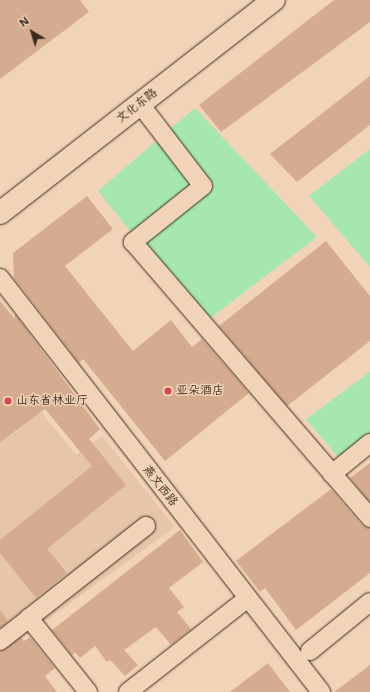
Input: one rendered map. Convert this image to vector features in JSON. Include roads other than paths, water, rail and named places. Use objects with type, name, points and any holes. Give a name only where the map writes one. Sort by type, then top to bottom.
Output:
[{"type":"main road","name":"文化东路","points":[[0,213],[274,0]]},
{"type":"street","points":[[140,104],[204,186],[133,242],[370,518]]},
{"type":"street","name":"燕文西路","points":[[0,278],[321,692]]},
{"type":"street","points":[[332,474],[370,443]]},
{"type":"street","points":[[0,641],[146,526]]},
{"type":"street","points":[[128,692],[248,598]]},
{"type":"street","points":[[310,651],[370,602]]},
{"type":"street","points":[[28,618],[88,692]]},
{"type":"place","name":"亚朵酒店","points":[[168,391]]},
{"type":"place","name":"山东省林业厅","points":[[8,401]]}]
